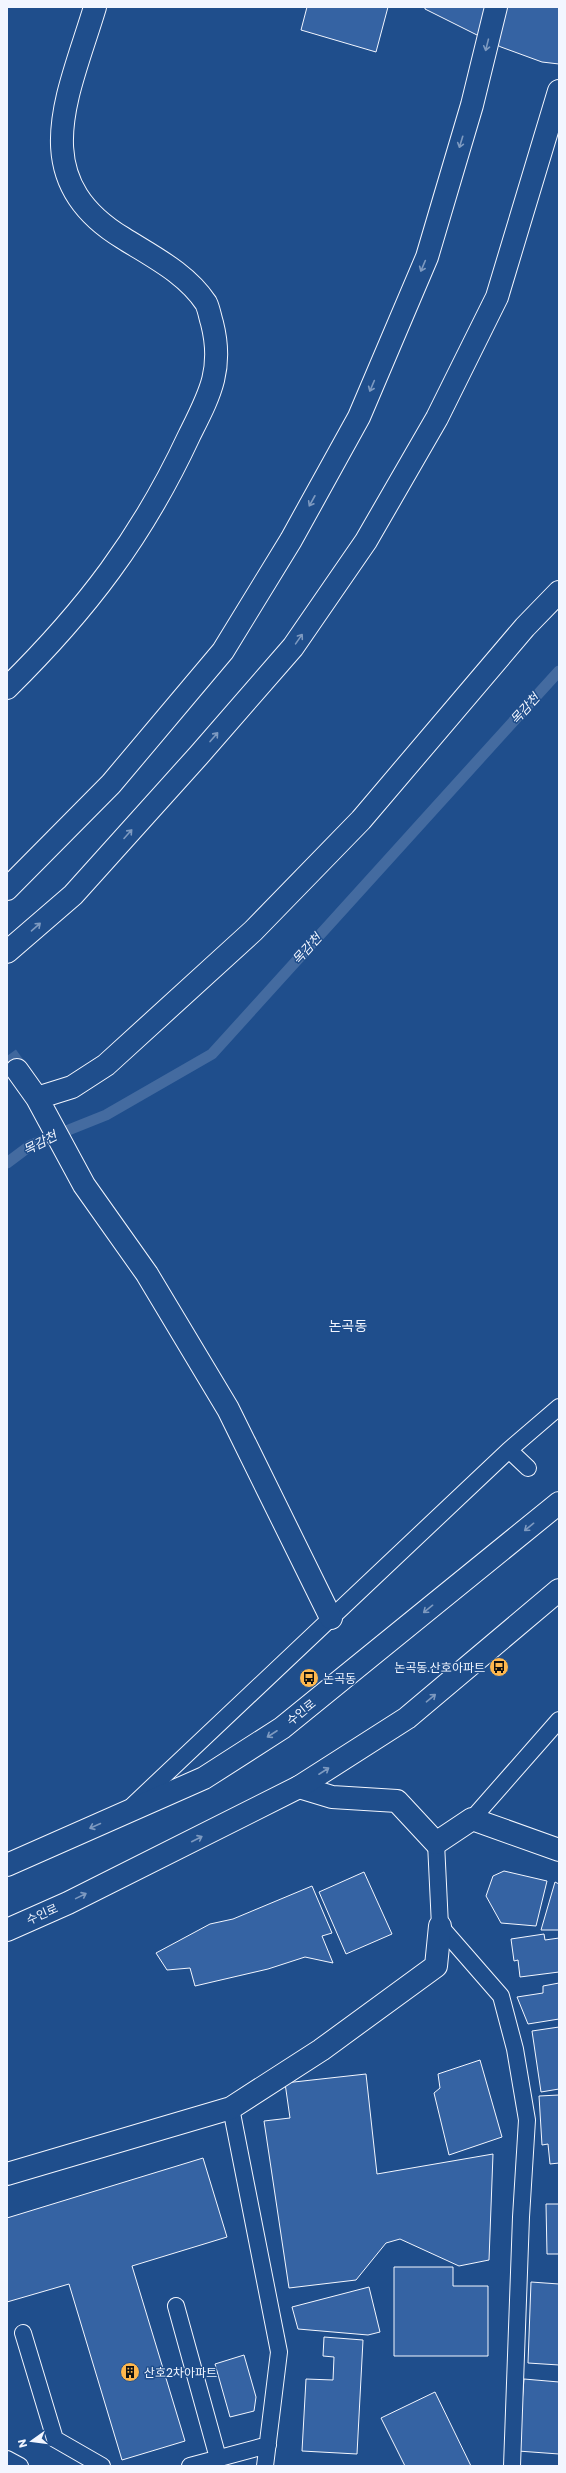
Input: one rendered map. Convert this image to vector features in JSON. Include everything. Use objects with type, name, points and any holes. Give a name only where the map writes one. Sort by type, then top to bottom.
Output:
[{"type":"main road","points":[[7,688],[49,646],[127,550],[166,485],[208,397],[216,372],[214,332],[207,305],[179,273],[103,226],[83,204],[69,180],[60,147],[63,114],[95,7]]},
{"type":"main road","points":[[7,889],[111,784],[223,651],[299,526],[359,417],[427,257],[472,104],[496,7]]},
{"type":"main road","points":[[7,952],[73,895],[293,648],[366,541],[437,418],[497,297],[559,91]]},
{"type":"main road","points":[[39,1102],[72,1087],[106,1065],[253,931],[361,820],[525,627],[559,592]]},
{"type":"main road","points":[[17,1070],[39,1102],[81,1179],[147,1274],[228,1409],[331,1618]]},
{"type":"main road","name":"수인로","points":[[7,1865],[204,1778],[282,1728],[559,1503]]},
{"type":"main road","name":"수인로","points":[[7,1930],[68,1903],[299,1787],[407,1718],[559,1590]]},
{"type":"main road","points":[[299,1787],[332,1797],[397,1801],[436,1844],[472,1819],[559,1850]]},
{"type":"main road","points":[[7,2174],[231,2108],[321,2050],[436,1966],[440,1926]]},
{"type":"lane","points":[[125,1813],[508,1450],[559,1408]]},
{"type":"lane","points":[[508,1450],[528,1468]]},
{"type":"lane","points":[[472,1819],[559,1720]]},
{"type":"lane","points":[[436,1844],[440,1926],[501,1996],[515,2049],[527,2120],[521,2217],[512,2466]]},
{"type":"lane","points":[[231,2108],[279,2352],[265,2466]]},
{"type":"lane","points":[[176,2306],[218,2458]]},
{"type":"lane","points":[[23,2333],[55,2439],[102,2466]]},
{"type":"lane","points":[[190,2466],[268,2445]]},
{"type":"lane","points":[[7,2459],[20,2466]]},
{"type":"building","points":[[307,7],[388,7],[376,52],[301,30]]},
{"type":"building","points":[[425,7],[559,7],[559,64],[542,62],[501,47],[425,9]]},
{"type":"building","points":[[504,1871],[547,1881],[536,1926],[501,1923],[486,1896],[493,1876]]},
{"type":"building","points":[[364,1872],[392,1934],[346,1954],[319,1892]]},
{"type":"building","points":[[555,1882],[559,1884],[559,1930],[541,1930]]},
{"type":"building","points":[[312,1886],[332,1933],[322,1936],[333,1963],[305,1957],[268,1969],[195,1986],[190,1968],[167,1970],[156,1953],[210,1924],[233,1919]]},
{"type":"building","points":[[544,1934],[545,1940],[559,1938],[559,1972],[520,1977],[518,1960],[514,1961],[511,1939]]},
{"type":"building","points":[[559,1983],[559,2019],[528,2024],[517,1997],[543,1993],[543,1986]]},
{"type":"building","points":[[559,2027],[559,2089],[541,2092],[532,2031]]},
{"type":"building","points":[[480,2060],[502,2137],[449,2155],[434,2093],[440,2088],[438,2074]]},
{"type":"building","points":[[366,2074],[377,2174],[493,2154],[489,2260],[459,2266],[400,2239],[386,2243],[356,2280],[289,2288],[264,2121],[290,2118],[285,2083]]},
{"type":"building","points":[[559,2095],[559,2163],[550,2164],[548,2144],[542,2145],[539,2096]]},
{"type":"building","name":"산호2차아파트","points":[[203,2158],[227,2237],[132,2266],[185,2441],[122,2460],[69,2284],[7,2302],[7,2218]]},
{"type":"building","points":[[546,2204],[559,2204],[559,2254],[547,2254]]},
{"type":"building","points":[[394,2267],[453,2267],[453,2286],[488,2286],[488,2356],[394,2356]]},
{"type":"building","points":[[531,2282],[559,2284],[559,2365],[528,2363]]},
{"type":"building","points":[[369,2287],[380,2332],[368,2335],[298,2329],[292,2307]]},
{"type":"building","points":[[324,2337],[363,2340],[357,2454],[302,2451],[306,2379],[333,2380],[334,2357],[323,2356]]},
{"type":"building","points":[[244,2355],[256,2397],[254,2411],[230,2417],[215,2364]]},
{"type":"building","points":[[524,2379],[559,2382],[559,2454],[518,2451]]},
{"type":"building","points":[[435,2392],[471,2466],[405,2466],[381,2418]]},
{"type":"waterway","name":"목감천","points":[[7,1163],[31,1145],[106,1115],[212,1054],[559,671]]},
{"type":"tunnel","points":[[7,1056],[17,1070]]},
{"type":"place","name":"논곡동.산호아파트","points":[[499,1667]]},
{"type":"place","name":"논곡동","points":[[309,1678]]},
{"type":"place","name":"산호2차아파트","points":[[130,2372]]},
{"type":"district","name":"논곡동","points":[[348,1326]]}]
